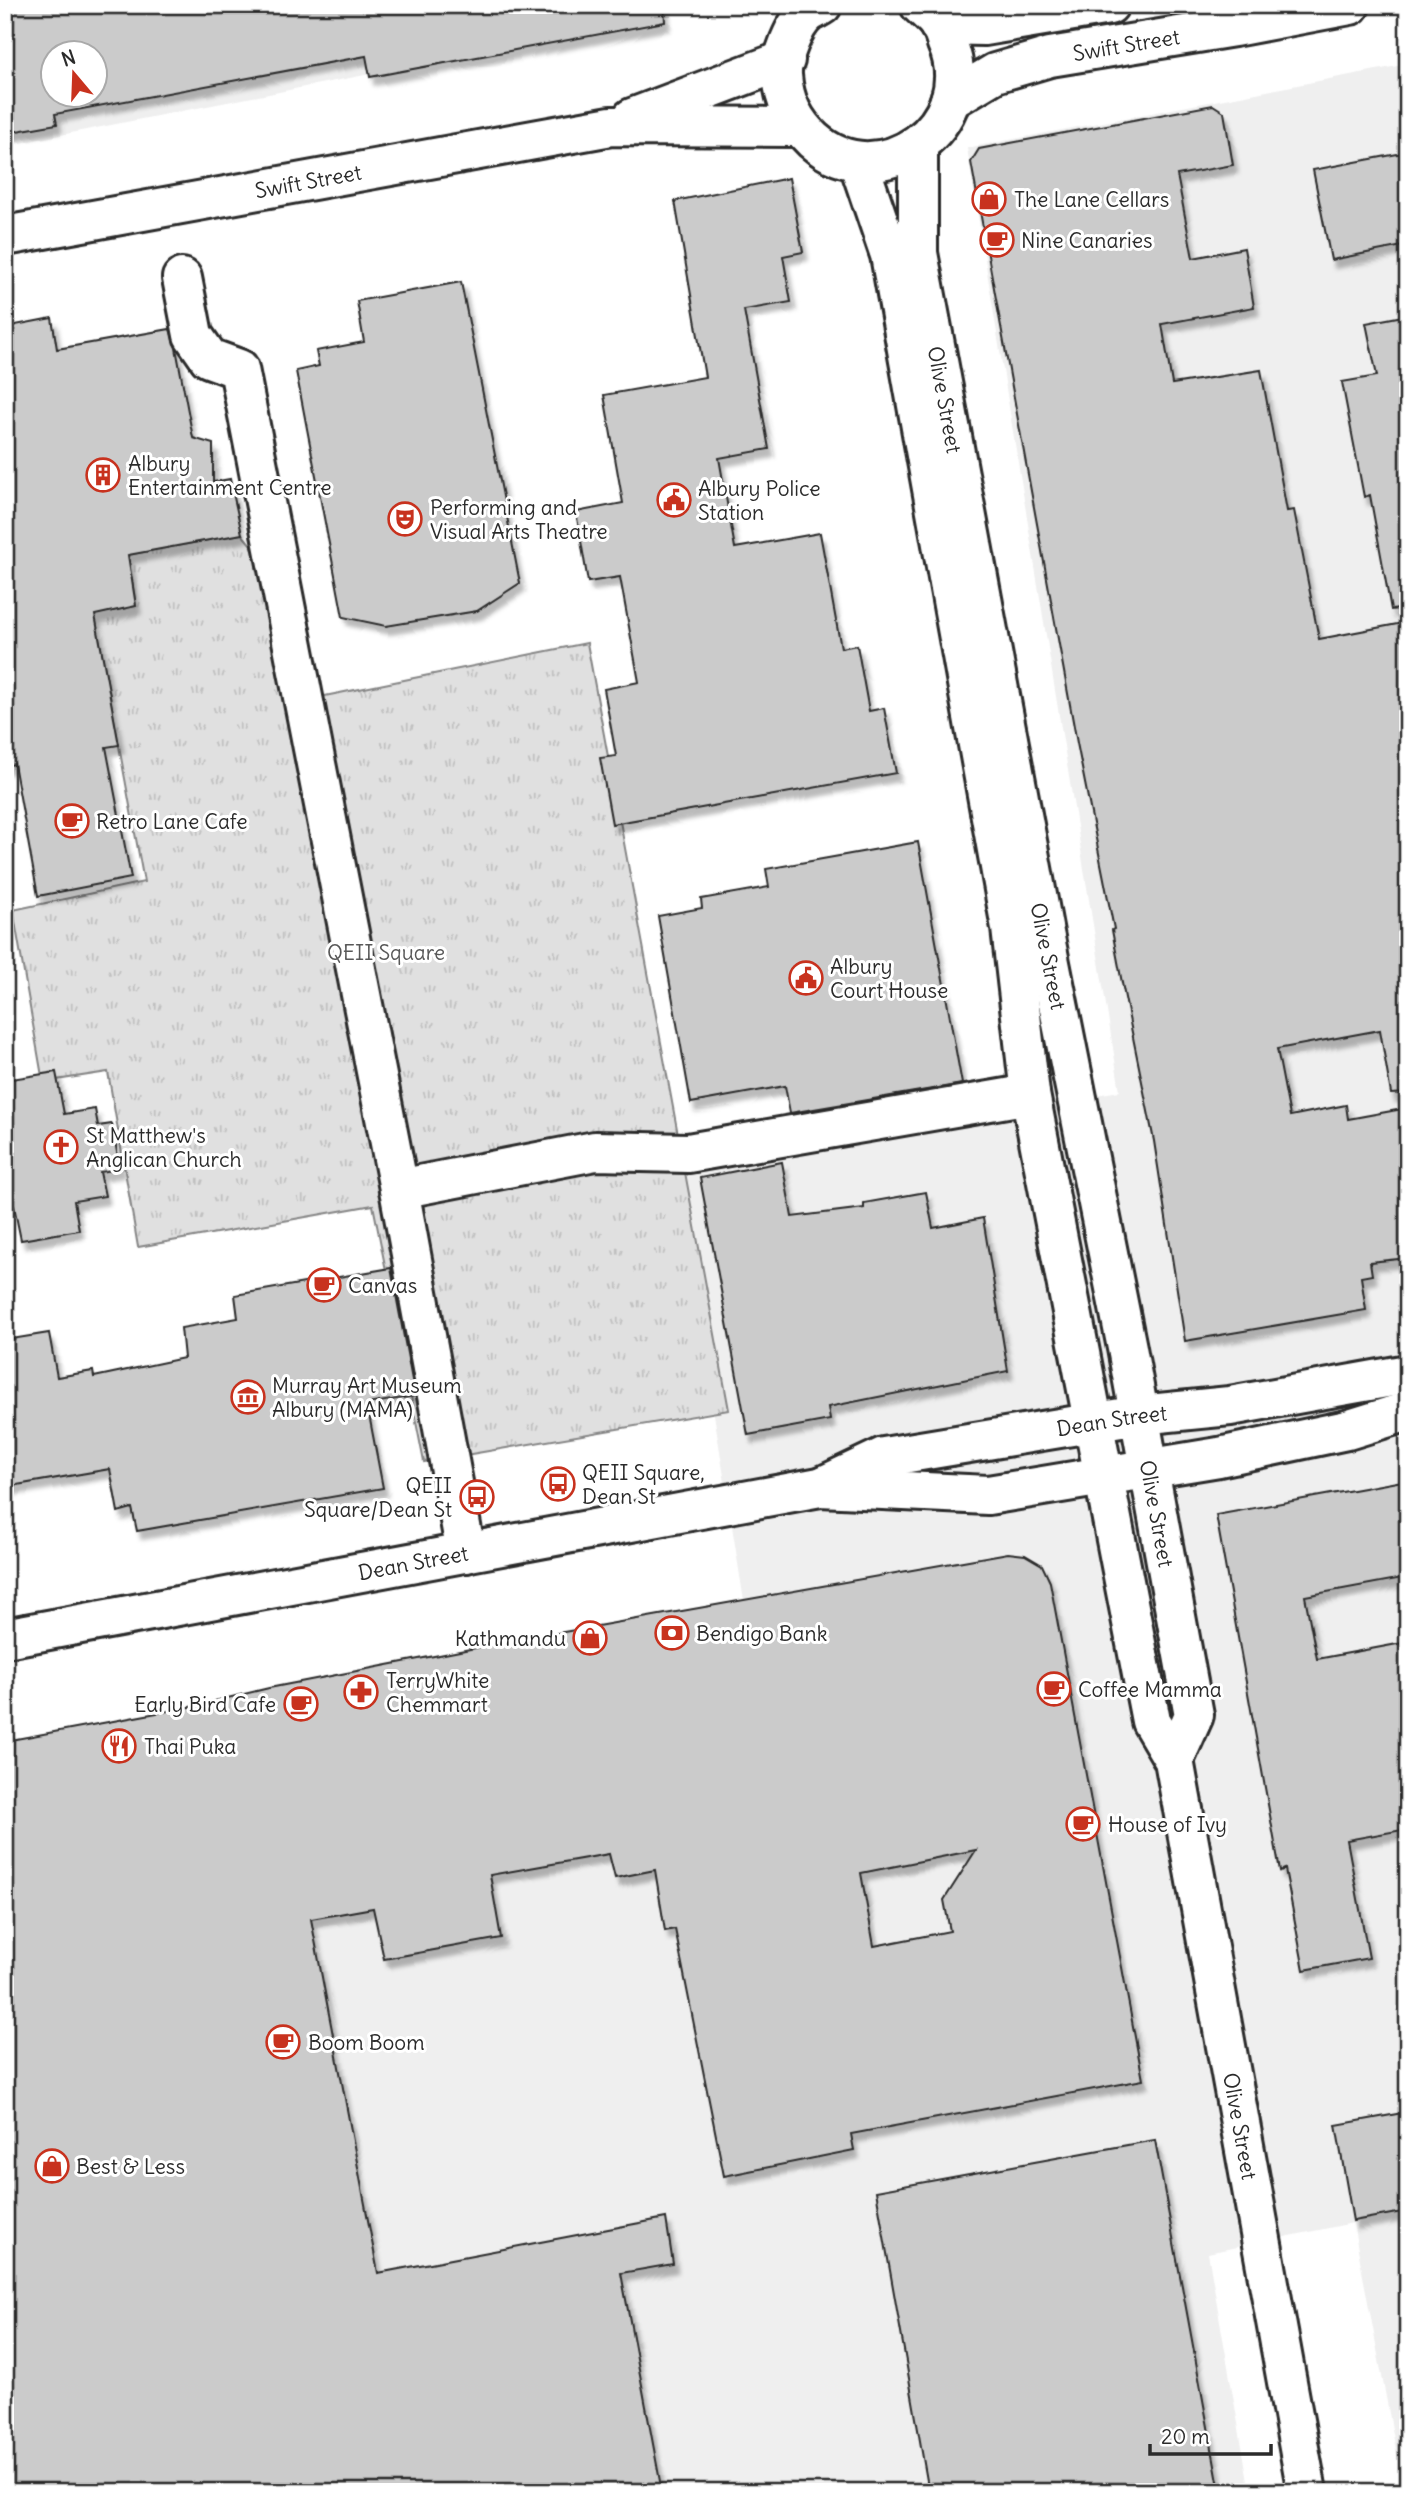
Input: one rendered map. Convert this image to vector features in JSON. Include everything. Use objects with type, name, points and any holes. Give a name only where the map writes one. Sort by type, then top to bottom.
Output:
[{"type":"street","name":"Swift Street","points":[[930,15],[984,26],[1110,5]]},
{"type":"street","name":"Swift Street","points":[[950,100],[995,73],[1050,57],[1350,5]]},
{"type":"street","points":[[812,8],[790,38],[782,72],[787,103],[799,127],[824,149],[858,161],[888,159],[918,146],[943,119],[954,90],[954,60],[930,15]]},
{"type":"street","name":"Swift Street","points":[[611,127],[785,60]]},
{"type":"street","name":"Swift Street","points":[[5,236],[611,127],[799,127]]},
{"type":"street","name":"Olive Street","points":[[918,146],[918,253],[995,751],[1030,1094],[1151,1721],[1174,1760],[1307,2492]]},
{"type":"street","name":"Olive Street","points":[[858,161],[890,255],[1139,1415],[1194,1715],[1174,1760]]},
{"type":"street","points":[[182,278],[193,335],[209,358],[239,369],[399,1189],[466,1553]]},
{"type":"street","points":[[399,1189],[595,1151],[688,1153],[1030,1094]]},
{"type":"street","name":"Dean Street","points":[[820,1487],[884,1457],[1139,1415],[1230,1406],[1408,1374]]},
{"type":"street","name":"Dean Street","points":[[5,1638],[820,1487],[988,1495],[1219,1457],[1347,1430],[1408,1411]]},
{"type":"shaded area","points":[[5,5],[719,5],[5,146]]},
{"type":"shaded area","points":[[1408,64],[1408,2492],[1404,2492],[1353,2223],[1208,2253],[1250,2492],[5,2492],[5,1740],[208,1703],[500,1643],[744,1601],[674,1165],[1120,1091],[967,148]]},
{"type":"green space","name":"QEII Square","points":[[242,534],[255,550],[285,704],[587,643],[729,1410],[424,1462],[373,1205],[138,1247],[108,1072],[43,1082],[13,910],[144,882],[96,621],[87,616],[136,606],[132,579],[117,557]]},
{"type":"building","points":[[5,5],[664,5],[665,22],[370,77],[366,56],[108,104],[108,38],[38,38],[38,108],[87,108],[55,114],[57,124],[5,133]]},
{"type":"building","points":[[1213,105],[1224,112],[1233,165],[1177,175],[1193,258],[1244,248],[1254,307],[1162,324],[1172,384],[1261,370],[1287,511],[1294,510],[1319,639],[1408,622],[1408,1093],[1391,1094],[1380,1030],[1277,1049],[1290,1116],[1346,1105],[1348,1119],[1408,1108],[1408,1258],[1370,1262],[1372,1275],[1361,1277],[1366,1310],[1185,1341],[1154,1141],[1077,743],[971,162],[979,149]]},
{"type":"building","points":[[1408,152],[1408,245],[1331,260],[1313,170]]},
{"type":"building","name":"Albury Police Station","points":[[789,178],[803,252],[783,256],[791,302],[744,310],[769,449],[719,458],[735,548],[820,533],[841,648],[857,645],[869,711],[884,708],[896,773],[612,824],[600,758],[616,756],[604,689],[639,682],[620,577],[588,582],[576,512],[623,503],[604,395],[705,377],[675,201]]},
{"type":"building","points":[[461,282],[520,583],[477,611],[386,626],[343,617],[296,371],[319,366],[316,351],[364,342],[357,301]]},
{"type":"building","points":[[1408,315],[1408,608],[1391,610],[1370,495],[1364,497],[1342,382],[1377,376],[1366,323]]},
{"type":"building","name":"Albury Entertainment Centre","points":[[52,318],[57,349],[170,329],[193,438],[213,444],[213,482],[230,479],[242,534],[128,555],[136,606],[95,615],[119,745],[106,747],[131,878],[38,896],[14,764],[5,766],[5,327]]},
{"type":"building","name":"Albury Court House","points":[[918,842],[962,1084],[790,1113],[785,1086],[691,1103],[658,916],[702,908],[701,899],[769,887],[766,869]]},
{"type":"building","name":"St Matthew's Anglican Church","points":[[56,1072],[64,1114],[95,1109],[98,1126],[112,1124],[120,1169],[100,1172],[105,1196],[74,1201],[79,1230],[21,1240],[14,1206],[5,1207],[5,1080]]},
{"type":"building","points":[[782,1162],[792,1217],[864,1208],[864,1203],[926,1192],[933,1228],[983,1218],[1008,1371],[828,1407],[830,1420],[748,1435],[700,1178]]},
{"type":"building","points":[[391,1268],[415,1396],[367,1404],[383,1488],[137,1531],[132,1508],[118,1512],[110,1469],[5,1487],[5,1340],[49,1333],[57,1377],[93,1371],[94,1377],[184,1358],[181,1328],[238,1318],[235,1295]]},
{"type":"building","points":[[1408,1480],[1408,1577],[1305,1596],[1317,1659],[1408,1642],[1408,1829],[1347,1840],[1369,1958],[1304,1970],[1285,1869],[1280,1871],[1216,1515]]},
{"type":"building","points":[[1008,1553],[1025,1555],[1042,1565],[1050,1582],[1143,2080],[851,2134],[854,2150],[724,2176],[675,1929],[665,1931],[655,1870],[615,1878],[609,1854],[490,1875],[501,1938],[384,1959],[373,1908],[311,1919],[378,2273],[666,2218],[673,2264],[621,2273],[662,2492],[5,2492],[5,1741],[173,1711],[269,1688],[496,1644]],"holes":[[[976,1850],[944,1900],[950,1931],[874,1946],[861,1873]]]},
{"type":"building","points":[[1408,2112],[1408,2211],[1353,2221],[1336,2125]]},
{"type":"building","points":[[1155,2140],[1220,2492],[929,2492],[876,2191]]},
{"type":"place","name":"The Lane Cellars","points":[[989,199]]},
{"type":"place","name":"Nine Canaries","points":[[997,240]]},
{"type":"place","name":"Albury Entertainment Centre","points":[[103,475]]},
{"type":"place","name":"Albury Police Station","points":[[674,500]]},
{"type":"place","name":"Performing and Visual Arts Theatre","points":[[405,519]]},
{"type":"place","name":"Retro Lane Cafe","points":[[72,821]]},
{"type":"place","name":"Albury Court House","points":[[806,978]]},
{"type":"place","name":"St Matthew's Anglican Church","points":[[61,1147]]},
{"type":"place","name":"Canvas","points":[[324,1285]]},
{"type":"place","name":"Murray Art Museum Albury (MAMA)","points":[[248,1397]]},
{"type":"place","name":"QEII Square, Dean St","points":[[558,1484]]},
{"type":"place","name":"QEII Square/Dean St","points":[[477,1497]]},
{"type":"place","name":"Bendigo Bank","points":[[672,1633]]},
{"type":"place","name":"Kathmandu","points":[[590,1638]]},
{"type":"place","name":"Coffee Mamma","points":[[1054,1689]]},
{"type":"place","name":"TerryWhite Chemmart","points":[[361,1692]]},
{"type":"place","name":"Early Bird Cafe","points":[[301,1704]]},
{"type":"place","name":"Thai Puka","points":[[119,1746]]},
{"type":"place","name":"House of Ivy","points":[[1083,1824]]},
{"type":"place","name":"Boom Boom","points":[[283,2042]]},
{"type":"place","name":"Best & Less","points":[[52,2166]]}]
